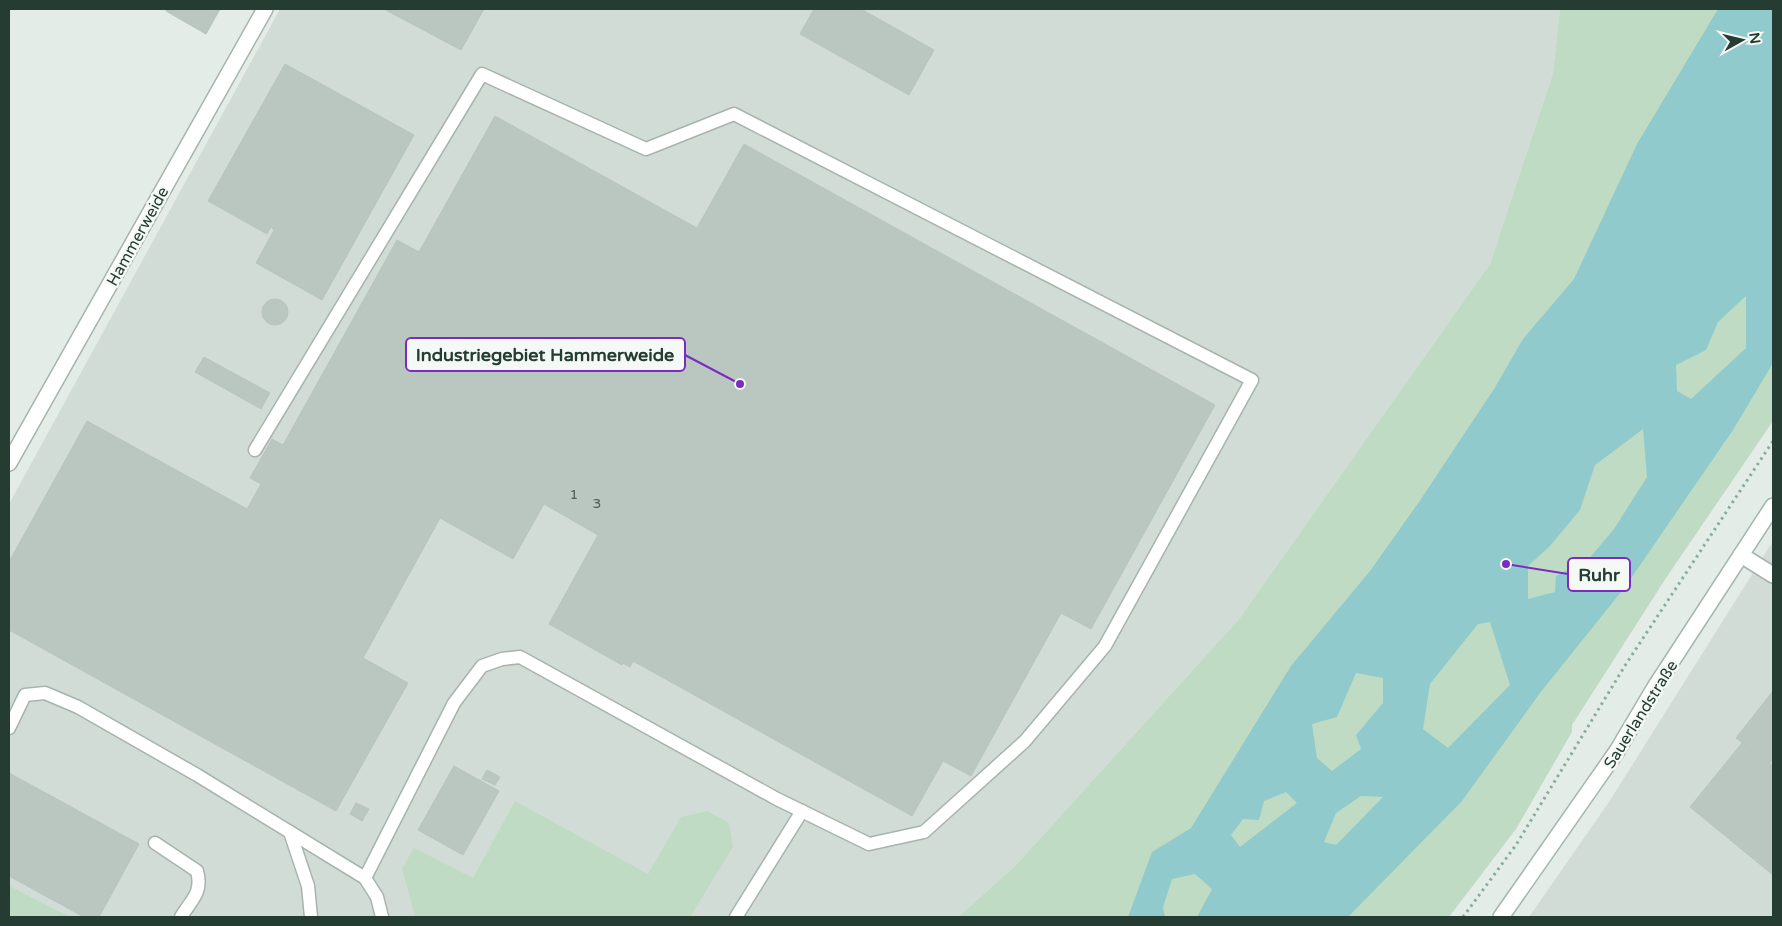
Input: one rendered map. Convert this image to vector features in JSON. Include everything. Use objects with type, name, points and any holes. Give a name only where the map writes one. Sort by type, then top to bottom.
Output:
[{"type":"street","name":"Hammerweide","points":[[9,463],[265,9]]},
{"type":"street","name":"Sauerlandstraße","points":[[1501,917],[1617,751],[1655,687],[1773,506]]},
{"type":"street","points":[[1741,555],[1773,575]]},
{"type":"lane","points":[[255,450],[482,74],[646,149],[734,114],[1252,380],[1105,646],[1025,741],[924,832],[869,844],[802,811],[520,657],[502,659],[482,666],[454,703],[365,878]]},
{"type":"lane","points":[[9,728],[25,695],[44,693],[86,712],[197,775],[365,878],[377,897],[382,917]]},
{"type":"lane","points":[[736,917],[802,811]]},
{"type":"lane","points":[[290,832],[308,886],[311,917]]},
{"type":"lane","points":[[155,843],[197,871],[200,882],[198,892],[181,917]]},
{"type":"path","points":[[1463,917],[1516,845],[1626,664],[1773,440]]},
{"type":"shaded area","points":[[280,9],[1560,9],[1553,73],[1490,264],[1239,619],[1016,865],[958,917],[9,917],[9,504]]},
{"type":"shaded area","points":[[1773,541],[1773,917],[1529,917],[1609,802]]},
{"type":"green space","points":[[1560,9],[1773,9],[1773,421],[1666,578],[1572,725],[1572,732],[1516,829],[1449,917],[958,917],[1016,865],[1239,619],[1490,264],[1553,73]]},
{"type":"green space","points":[[515,801],[648,874],[681,817],[707,811],[729,823],[733,847],[690,917],[415,917],[402,868],[414,848],[473,878]]},
{"type":"green space","points":[[9,886],[70,917],[9,917]]},
{"type":"water","points":[[1718,9],[1773,9],[1773,363],[1733,430],[1625,587],[1540,693],[1462,801],[1348,917],[1197,917],[1212,889],[1195,874],[1172,879],[1163,907],[1165,917],[1128,917],[1152,852],[1191,828],[1291,666],[1370,571],[1419,502],[1494,389],[1523,339],[1574,279],[1637,144]],"holes":[[[1746,296],[1746,348],[1691,399],[1677,391],[1676,365],[1706,350],[1718,322]],[[1643,429],[1647,477],[1614,529],[1588,560],[1556,576],[1555,592],[1528,599],[1528,566],[1549,547],[1580,510],[1595,465]],[[1490,622],[1510,685],[1448,748],[1423,729],[1430,684],[1478,624]],[[1356,673],[1383,678],[1383,703],[1356,735],[1361,749],[1332,771],[1317,758],[1312,724],[1337,717]],[[1286,792],[1297,803],[1240,847],[1231,835],[1243,819],[1259,820],[1264,801]],[[1361,796],[1383,797],[1336,845],[1324,842],[1336,813]]]},
{"type":"building","points":[[167,9],[220,9],[206,34],[166,11]]},
{"type":"building","points":[[384,9],[484,9],[461,50]]},
{"type":"building","points":[[814,9],[861,9],[934,50],[909,95],[800,34]]},
{"type":"building","points":[[285,64],[414,135],[322,300],[256,263],[274,230],[271,227],[267,234],[208,201]]},
{"type":"building","points":[[495,116],[697,228],[744,144],[1215,405],[1091,629],[1061,613],[971,776],[943,761],[912,816],[633,661],[630,667],[623,663],[622,665],[549,624],[598,535],[544,504],[513,559],[440,518],[363,658],[408,683],[336,811],[9,630],[9,562],[87,421],[247,509],[261,484],[250,478],[272,439],[283,445],[397,240],[419,252]]},
{"type":"building","points":[[275,299],[284,303],[288,312],[284,321],[275,325],[266,321],[262,312],[266,303]]},
{"type":"building","points":[[204,357],[270,393],[261,409],[195,372]]},
{"type":"building","points":[[1773,691],[1773,759],[1769,764],[1736,738]]},
{"type":"building","points":[[1742,743],[1773,766],[1773,875],[1690,807]]},
{"type":"building","points":[[454,766],[499,791],[463,855],[418,830]]},
{"type":"building","points":[[487,770],[500,777],[495,785],[482,779]]},
{"type":"building","points":[[9,773],[139,844],[99,917],[84,917],[9,876]]},
{"type":"building","points":[[356,803],[369,809],[362,821],[350,814]]},
{"type":"place","name":"Industriegebiet Hammerweide","points":[[740,384]]},
{"type":"place","name":"Ruhr","points":[[1506,564]]}]
